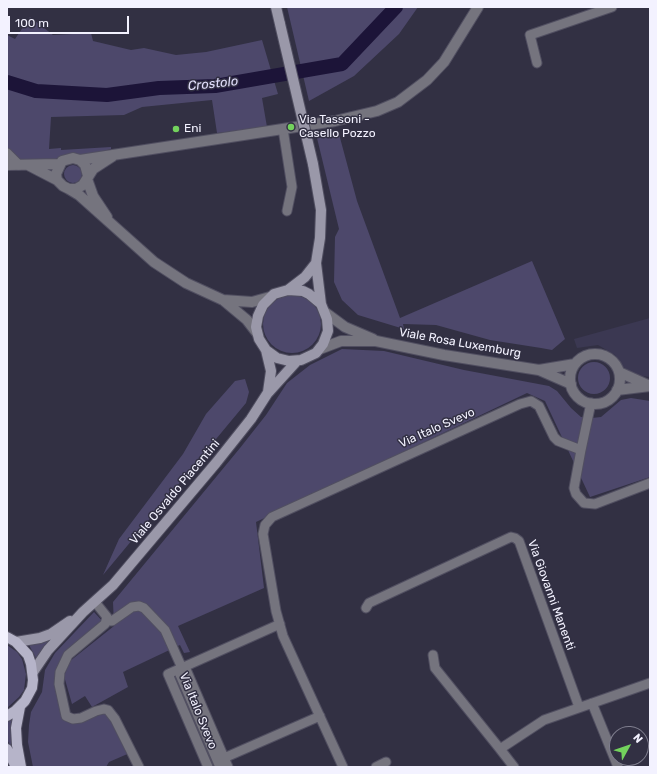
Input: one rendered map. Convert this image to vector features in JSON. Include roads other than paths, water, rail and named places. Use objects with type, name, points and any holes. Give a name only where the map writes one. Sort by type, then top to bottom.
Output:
[{"type":"main road","points":[[276,7],[320,200],[321,220],[316,263],[328,332],[320,349],[311,356],[296,362],[277,358],[266,350],[257,333],[256,321],[260,310],[270,297],[288,290],[305,277],[316,263]]},
{"type":"main road","points":[[288,290],[303,291],[309,294],[323,308]]},
{"type":"main road","name":"Viale Osvaldo Piacentini","points":[[266,350],[271,370],[267,394]]},
{"type":"main road","name":"Viale Osvaldo Piacentini","points":[[33,672],[48,650],[83,612],[113,585],[232,444],[267,394],[296,362]]},
{"type":"main road","name":"Viale Osvaldo Piacentini","points":[[16,642],[40,638],[50,634],[83,612]]},
{"type":"main road","name":"Viale Osvaldo Piacentini","points":[[7,637],[16,642],[28,655],[33,672],[32,688],[25,702],[7,716]]},
{"type":"main road","name":"Viale Osvaldo Piacentini","points":[[20,707],[16,728],[21,767]]},
{"type":"main road","points":[[7,749],[16,767]]},
{"type":"street","points":[[7,165],[59,164],[69,158],[80,160],[115,155],[283,129],[377,111],[398,102],[427,80],[444,62],[478,7]]},
{"type":"street","points":[[537,62],[530,35],[612,7]]},
{"type":"street","points":[[283,129],[292,187],[287,211]]},
{"type":"street","points":[[7,153],[24,165],[57,180],[113,225],[142,253],[172,275],[223,300],[247,320],[257,333]]},
{"type":"street","points":[[69,189],[79,187],[99,164],[115,155]]},
{"type":"street","points":[[80,160],[85,166],[93,196],[113,225]]},
{"type":"street","points":[[57,180],[56,174],[59,164]]},
{"type":"street","points":[[223,300],[252,302],[270,297]]},
{"type":"street","name":"Viale Rosa Luxemburg","points":[[323,308],[345,327],[376,341]]},
{"type":"street","name":"Viale Rosa Luxemburg","points":[[320,349],[341,341],[376,341],[444,355],[539,370],[570,384],[575,394],[580,399],[592,403],[608,400],[617,390],[650,386]]},
{"type":"street","name":"Viale Rosa Luxemburg","points":[[539,370],[575,364],[584,356],[598,354],[611,360],[619,372],[650,386]]},
{"type":"street","points":[[570,384],[571,370],[575,364]]},
{"type":"street","points":[[617,390],[619,384],[619,372]]},
{"type":"street","name":"Via Italo Svevo","points":[[343,767],[283,636],[263,534],[265,525],[272,517],[526,402],[531,401],[539,406],[554,437],[558,441],[581,450]]},
{"type":"street","points":[[592,403],[574,488],[576,494],[584,503],[595,504],[650,483]]},
{"type":"street","name":"Via Giovanni Manenti","points":[[366,608],[368,603],[511,537],[515,538],[519,541],[579,707]]},
{"type":"street","points":[[94,602],[105,613],[107,617],[105,624],[68,655],[60,672],[59,684],[66,716],[73,719],[82,718],[96,711],[104,709],[108,710],[115,719],[139,767]]},
{"type":"street","points":[[106,621],[112,621],[132,607],[139,606],[144,608],[165,630],[182,668]]},
{"type":"street","name":"Via Italo Svevo","points":[[208,767],[168,674],[280,624]]},
{"type":"street","points":[[433,655],[435,668],[514,767]]},
{"type":"street","name":"Via Italo Svevo","points":[[182,668],[228,767]]},
{"type":"street","name":"Via Italo Svevo","points":[[182,668],[220,767]]},
{"type":"street","points":[[500,749],[544,720],[650,683]]},
{"type":"street","points":[[592,703],[618,767]]},
{"type":"street","points":[[224,758],[320,716]]},
{"type":"street","points":[[376,767],[386,762]]},
{"type":"waterway","name":"Crostolo","points":[[7,82],[36,91],[107,95],[159,88],[215,86],[342,64],[396,7]]},
{"type":"place","name":"Via Tassoni - Casello Pozzo","points":[[291,127]]},
{"type":"place","name":"Eni","points":[[176,129]]}]
